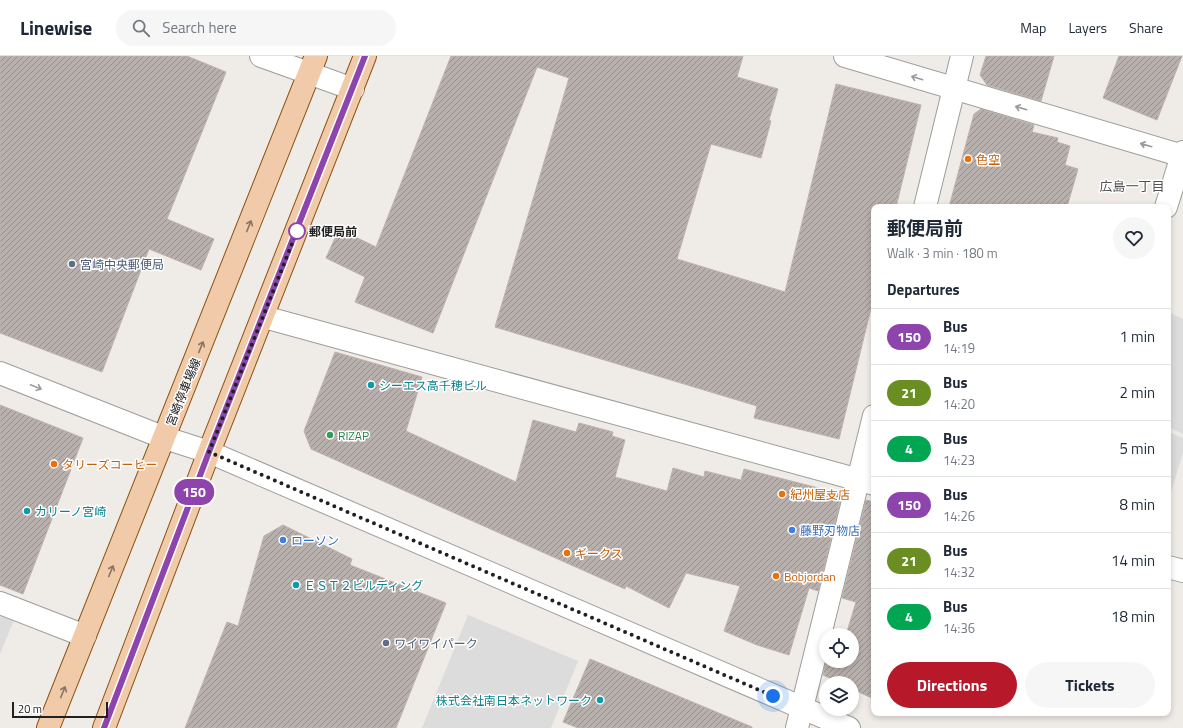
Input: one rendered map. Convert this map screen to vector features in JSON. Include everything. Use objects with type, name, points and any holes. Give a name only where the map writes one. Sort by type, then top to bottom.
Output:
[{"type":"main road","points":[[104,728],[209,452],[264,317],[365,56]]},
{"type":"main road","name":"宮崎停車場線","points":[[48,728],[313,65]]},
{"type":"street","points":[[261,56],[313,65],[353,89]]},
{"type":"street","points":[[845,56],[954,89],[1182,154],[1167,204]]},
{"type":"street","points":[[926,204],[962,56]]},
{"type":"street","points":[[264,317],[866,481]]},
{"type":"street","points":[[0,373],[165,438],[209,452],[800,718],[849,728]]},
{"type":"street","points":[[800,718],[866,481],[871,440]]},
{"type":"street","points":[[1171,568],[1183,571]]},
{"type":"street","points":[[0,603],[85,636]]},
{"type":"shaded area","points":[[1171,313],[1183,319],[1183,434],[1171,428]]},
{"type":"shaded area","points":[[1171,433],[1183,438],[1183,452],[1171,493]]},
{"type":"shaded area","points":[[0,614],[14,620],[0,654]]},
{"type":"shaded area","points":[[468,615],[578,661],[551,728],[422,728]]},
{"type":"building","points":[[0,56],[187,56],[226,72],[167,219],[214,239],[201,270],[149,249],[102,372],[0,333]]},
{"type":"building","points":[[451,56],[743,56],[737,77],[778,89],[769,120],[771,121],[761,158],[711,144],[677,259],[785,292],[836,84],[921,105],[897,204],[871,204],[871,308],[839,439],[754,418],[757,406],[495,327],[569,78],[537,67],[433,333],[355,302],[365,277],[326,258],[339,229],[376,247]]},
{"type":"building","points":[[986,56],[1054,56],[1041,101],[987,85],[980,75]]},
{"type":"building","points":[[1119,56],[1182,56],[1157,120],[1103,98]]},
{"type":"building","points":[[981,109],[1034,125],[1032,132],[1058,138],[1057,142],[1070,146],[1065,165],[1078,169],[1068,204],[950,204],[974,114]]},
{"type":"building","points":[[335,352],[422,377],[406,431],[516,482],[533,420],[576,432],[579,423],[613,432],[612,436],[625,440],[615,477],[667,491],[673,468],[704,477],[705,471],[741,480],[744,469],[842,494],[818,591],[809,588],[789,655],[757,645],[724,631],[740,586],[686,573],[669,608],[626,586],[625,589],[311,449],[304,431]]},
{"type":"building","name":"カリーノ宮崎","points":[[0,405],[83,438],[23,594],[0,585]]},
{"type":"building","points":[[866,500],[871,501],[871,698],[859,692],[859,676],[823,675],[824,668],[859,668],[859,628],[848,628],[856,602],[842,598]]},
{"type":"building","name":"ワイワイパーク","points":[[283,525],[352,559],[350,565],[446,603],[396,728],[185,728],[227,622],[238,626],[264,536]]},
{"type":"building","points":[[590,659],[752,728],[578,728],[563,722]]},
{"type":"bus line","name":"150","points":[[104,728],[209,452],[264,317],[365,56]]},
{"type":"place","name":"色空","points":[[968,159]]},
{"type":"place","name":"郵便局前","points":[[297,231]]},
{"type":"place","name":"宮崎中央郵便局","points":[[72,264]]},
{"type":"place","name":"シーエス高千穂ビル","points":[[371,385]]},
{"type":"place","name":"RIZAP","points":[[330,435]]},
{"type":"place","name":"タリーズコーヒー","points":[[54,464]]},
{"type":"place","name":"紀州屋支店","points":[[782,494]]},
{"type":"place","name":"カリーノ宮崎","points":[[27,511]]},
{"type":"place","name":"藤野刃物店","points":[[792,530]]},
{"type":"place","name":"ローソン","points":[[283,540]]},
{"type":"place","name":"ギークス","points":[[567,553]]},
{"type":"place","name":"Bobjordan","points":[[776,576]]},
{"type":"place","name":"ＥＳＴ２ビルディング","points":[[296,585]]},
{"type":"place","name":"ワイワイパーク","points":[[386,643]]},
{"type":"place","name":"株式会社南日本ネットワーク","points":[[600,700]]},
{"type":"district","name":"広島一丁目","points":[[1132,186]]},
{"type":"route","points":[[297,231],[209,452],[773,696]]}]
